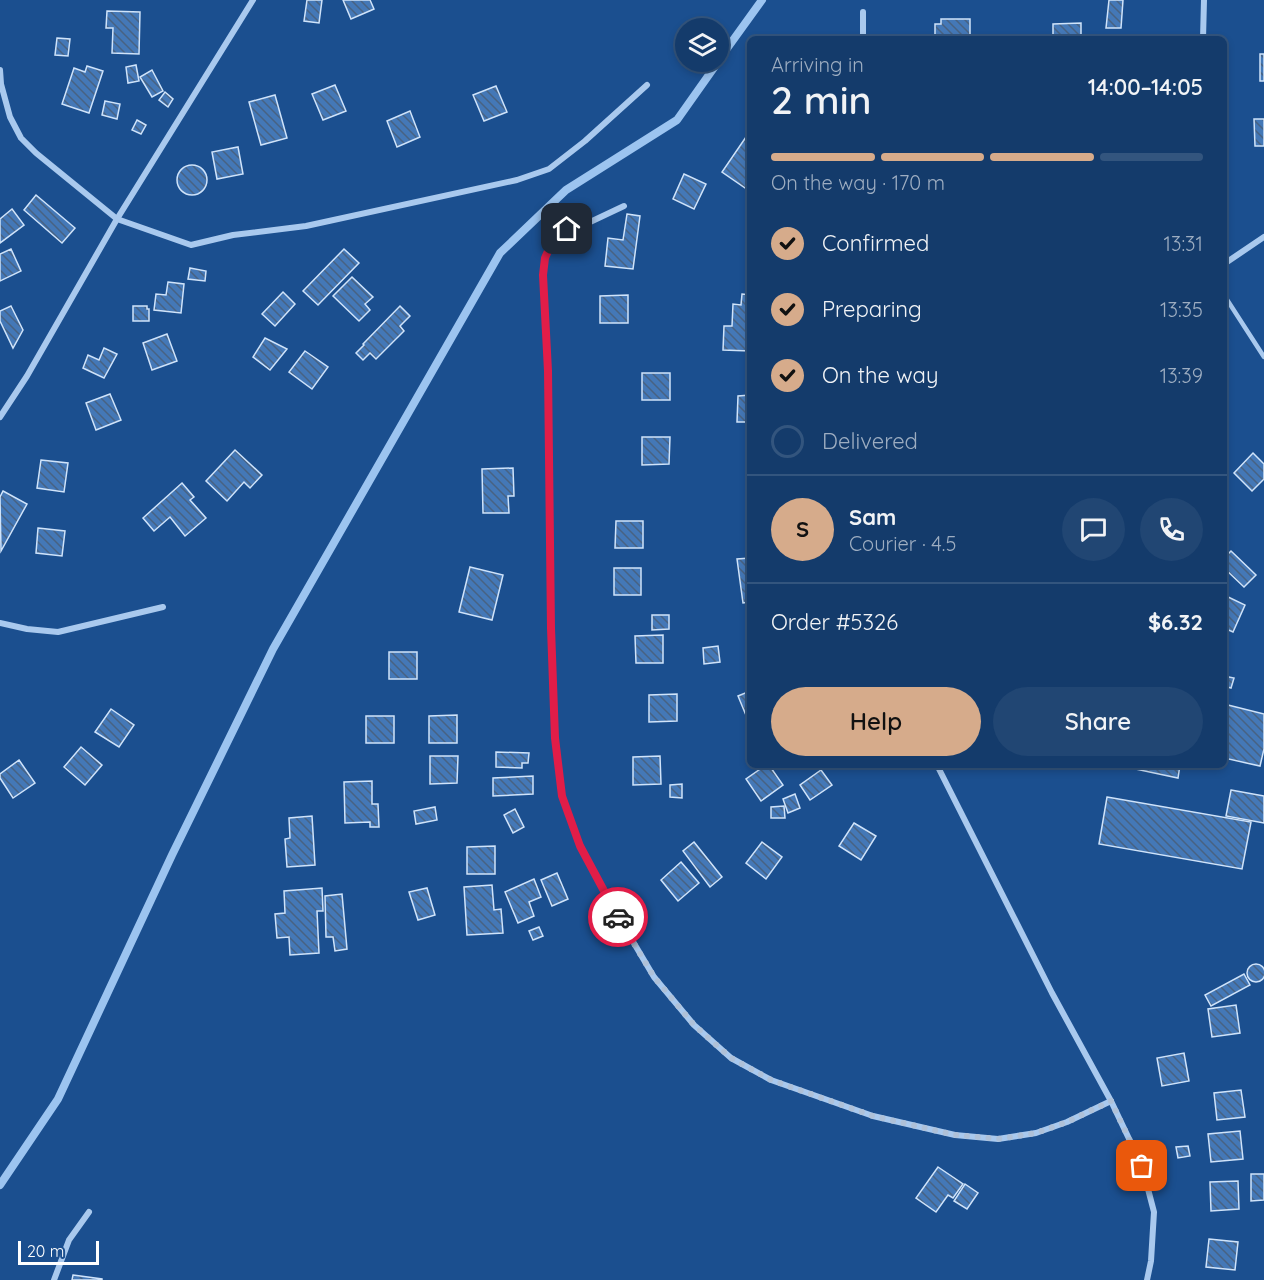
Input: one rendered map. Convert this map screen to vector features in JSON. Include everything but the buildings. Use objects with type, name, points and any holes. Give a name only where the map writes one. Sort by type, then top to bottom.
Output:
[{"type":"street","points":[[0,417],[27,376],[117,219],[253,0]]},
{"type":"street","points":[[1203,36],[1204,0]]},
{"type":"street","points":[[863,12],[863,36]]},
{"type":"street","points":[[0,70],[1,84],[10,117],[21,138],[52,167],[117,219],[191,245],[233,234],[306,226],[517,180],[549,168],[585,141],[647,84]]},
{"type":"street","points":[[624,206],[588,223],[567,229],[552,242],[545,258],[543,275],[548,371],[551,628],[555,738],[562,796],[580,846],[616,913],[654,977],[694,1025],[731,1058],[771,1080],[873,1116],[955,1135],[998,1139],[1036,1133],[1067,1122],[1111,1101]]},
{"type":"street","points":[[1227,262],[1264,237]]},
{"type":"street","points":[[0,623],[58,632],[163,607]]},
{"type":"street","points":[[939,768],[1052,993],[1111,1101],[1142,1166],[1154,1212],[1151,1261],[1147,1280]]},
{"type":"street","points":[[54,1280],[69,1240],[88,1212]]},
{"type":"lane","points":[[1227,300],[1264,357]]},
{"type":"waterway","points":[[729,46],[762,0]]},
{"type":"waterway","points":[[0,1185],[58,1099],[172,855],[273,649],[500,253],[566,190],[677,120],[711,72]]},
{"type":"way so far","points":[[618,917],[654,977],[694,1025],[731,1058],[771,1080],[873,1116],[955,1135],[998,1139],[1036,1133],[1067,1122],[1111,1101],[1142,1166]]},
{"type":"route","points":[[567,229],[552,242],[545,258],[543,275],[548,371],[551,628],[555,738],[562,796],[580,846],[618,917]]}]
